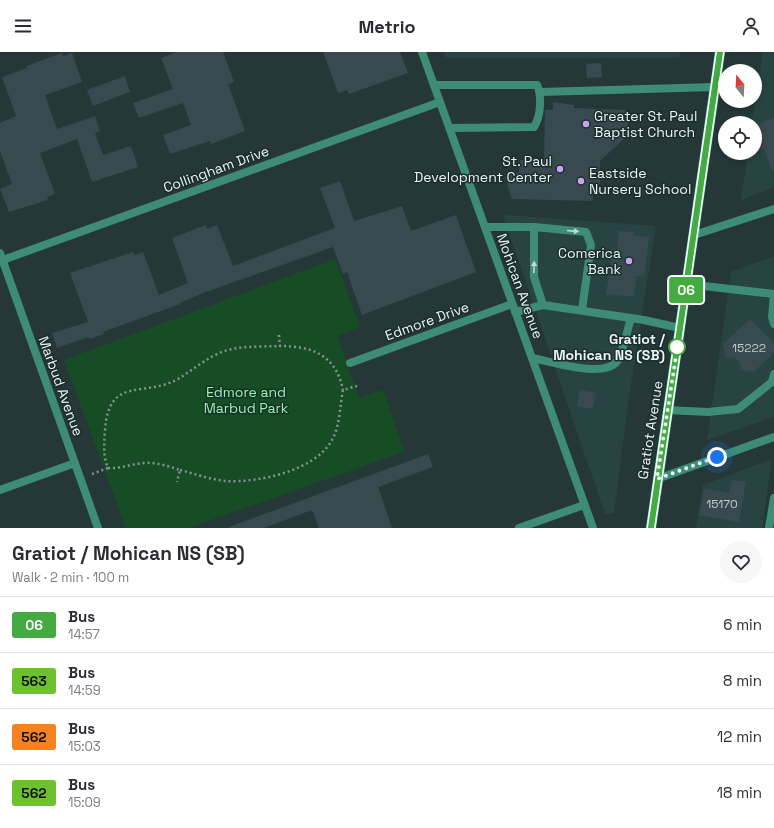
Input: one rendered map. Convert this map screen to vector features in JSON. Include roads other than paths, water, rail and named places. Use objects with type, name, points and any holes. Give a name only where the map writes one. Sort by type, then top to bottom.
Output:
[{"type":"main road","name":"Gratiot Avenue","points":[[651,528],[720,52]]},
{"type":"street","name":"Mohican Avenue","points":[[422,52],[593,528]]},
{"type":"street","points":[[434,85],[537,85],[540,92],[538,121],[534,127],[450,128]]},
{"type":"street","points":[[540,92],[715,87]]},
{"type":"street","name":"Collingham Drive","points":[[1,258],[440,102]]},
{"type":"street","points":[[694,235],[774,209]]},
{"type":"street","points":[[485,227],[534,227],[586,232],[590,238],[589,261],[582,310]]},
{"type":"street","points":[[534,227],[534,277],[543,305],[631,318],[680,328]]},
{"type":"street","name":"Marbud Avenue","points":[[1,258],[98,528]]},
{"type":"street","points":[[686,284],[774,294],[772,317],[774,324]]},
{"type":"street","name":"Edmore Drive","points":[[350,363],[514,308],[543,305]]},
{"type":"street","points":[[532,358],[589,369],[607,368],[618,360],[631,318]]},
{"type":"street","points":[[667,410],[708,412],[738,409],[772,382],[774,374]]},
{"type":"street","points":[[657,479],[774,437]]},
{"type":"street","points":[[0,490],[75,463]]},
{"type":"street","points":[[769,528],[774,498]]},
{"type":"street","points":[[519,528],[584,505]]},
{"type":"place","name":"Greater St. Paul Baptist Church","points":[[586,124]]},
{"type":"place","name":"St. Paul Development Center","points":[[560,169]]},
{"type":"place","name":"Eastside Nursery School","points":[[581,181]]},
{"type":"place","name":"Comerica Bank","points":[[629,261]]},
{"type":"place","name":"Gratiot / Mohican NS (SB)","points":[[677,347]]},
{"type":"park label","name":"Edmore and Marbud Park","points":[[246,400]]}]
